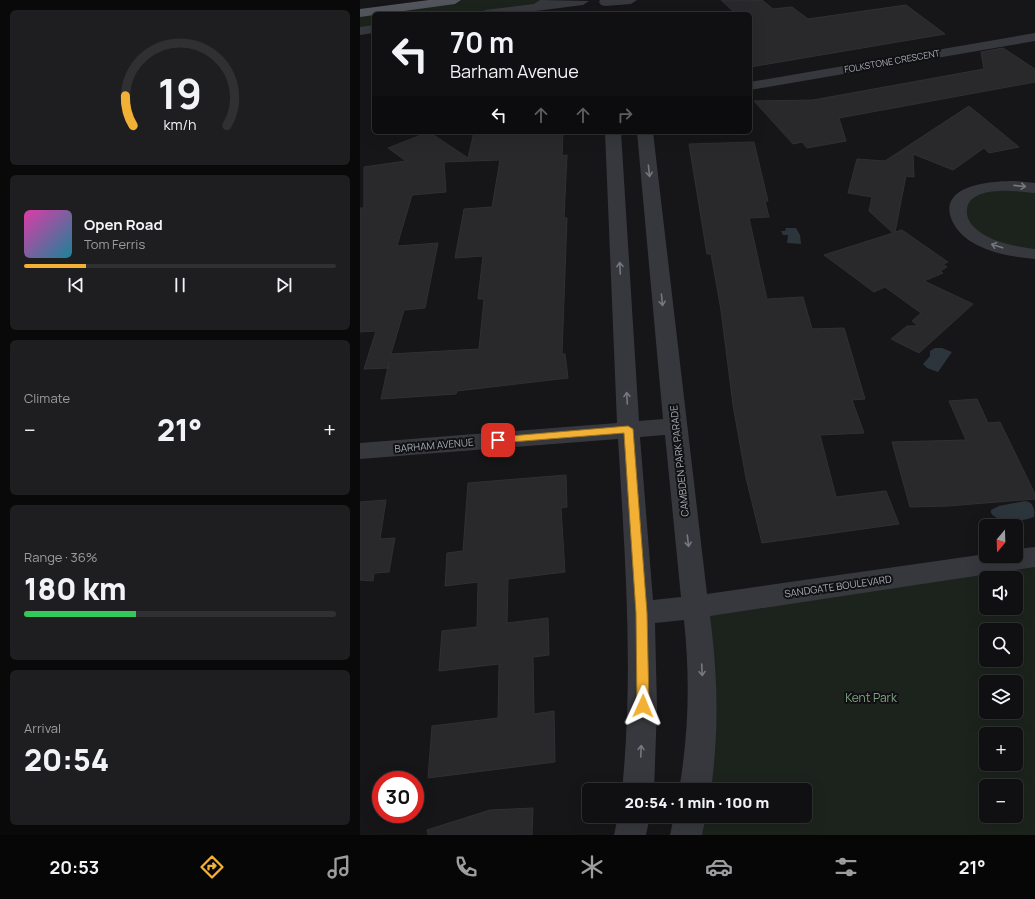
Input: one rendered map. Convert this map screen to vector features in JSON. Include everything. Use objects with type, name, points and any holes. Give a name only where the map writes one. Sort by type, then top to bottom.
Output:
[{"type":"main road","points":[[360,1],[368,0]]},
{"type":"main road","points":[[360,13],[454,0]]},
{"type":"street","points":[[538,7],[548,0]]},
{"type":"street","points":[[606,5],[631,0],[632,12]]},
{"type":"street","points":[[500,12],[583,1]]},
{"type":"street","points":[[360,31],[372,29]]},
{"type":"street","name":"FOLKSTONE CRESCENT","points":[[752,86],[1035,37]]},
{"type":"street","points":[[613,134],[628,429],[641,613],[644,695],[638,783]]},
{"type":"street","name":"CAMBDEN PARK PARADE","points":[[645,134],[675,426],[696,607],[703,708],[701,748],[696,783]]},
{"type":"street","points":[[1035,188],[1003,185],[985,187],[971,192],[962,200],[958,209],[961,221],[971,233],[988,244],[1010,251],[1035,254]]},
{"type":"street","name":"BARHAM AVENUE","points":[[360,452],[675,426]]},
{"type":"street","name":"SANDGATE BOULEVARD","points":[[641,613],[696,607],[1035,557]]},
{"type":"street","points":[[630,835],[633,823]]},
{"type":"street","points":[[686,835],[689,823]]},
{"type":"green space","points":[[455,0],[548,0],[537,7],[500,12],[372,12],[372,29],[360,31],[360,13]]},
{"type":"green space","points":[[1035,188],[1035,254],[971,233],[962,200],[971,192]]},
{"type":"green space","name":"Kent Park","points":[[1035,557],[1035,835],[686,835],[689,823],[812,823],[812,783],[695,783],[696,607],[994,563],[1023,563],[1023,559]]},
{"type":"shaded area","points":[[786,228],[796,228],[800,235],[801,244],[787,243],[788,235],[783,235],[781,231],[785,231]]},
{"type":"shaded area","points":[[935,348],[942,348],[952,352],[938,372],[927,368],[923,364],[930,356],[930,351]]},
{"type":"shaded area","points":[[1025,501],[1032,505],[1034,517],[1024,520],[999,519],[991,513],[991,510],[999,506]]},
{"type":"building","points":[[721,0],[762,0],[773,9],[792,7],[808,19],[906,5],[945,34],[752,67],[752,12],[734,12]]},
{"type":"building","points":[[1003,48],[1035,69],[1035,82],[839,118],[846,141],[807,148],[802,142],[793,144],[754,101],[813,100],[984,69],[981,52]]},
{"type":"building","points":[[969,106],[1019,147],[989,153],[984,148],[953,170],[913,154],[914,177],[906,176],[895,232],[902,230],[948,262],[943,264],[947,267],[940,271],[943,273],[924,281],[973,304],[919,353],[891,339],[907,326],[918,326],[912,321],[921,313],[885,287],[874,292],[824,255],[893,233],[869,211],[872,197],[848,193],[857,159],[885,161]]},
{"type":"building","points":[[424,134],[432,134],[468,158],[474,134],[563,134],[562,156],[567,155],[564,218],[567,218],[562,354],[565,354],[568,378],[457,391],[456,394],[381,399],[388,368],[364,369],[376,331],[360,332],[360,208],[364,208],[364,167],[406,161],[388,148]],"holes":[[[500,160],[492,207],[464,209],[455,258],[483,256],[478,299],[484,299],[479,349],[391,354],[404,310],[425,308],[438,243],[397,246],[412,195],[446,192],[444,162]]]},
{"type":"building","points":[[754,142],[768,201],[765,201],[769,217],[749,218],[767,299],[803,297],[812,329],[844,328],[865,399],[852,400],[864,433],[820,435],[836,497],[886,491],[899,524],[762,543],[746,478],[733,405],[721,310],[711,254],[707,254],[689,144]]},
{"type":"building","points":[[977,399],[988,423],[1000,422],[1035,494],[1035,499],[948,506],[910,507],[892,442],[966,440],[949,401]]},
{"type":"building","points":[[566,475],[567,507],[561,508],[565,572],[508,579],[507,623],[548,618],[549,655],[533,657],[534,714],[554,711],[555,762],[428,778],[432,726],[498,718],[499,664],[439,671],[442,631],[477,627],[478,582],[445,586],[447,553],[463,551],[468,483]]},
{"type":"building","points":[[386,500],[380,539],[395,538],[389,572],[374,573],[373,581],[360,580],[360,502]]},
{"type":"building","points":[[533,808],[532,835],[428,835],[427,830],[490,810]]},
{"type":"route","points":[[498,440],[628,429],[641,613],[644,695],[643,706]]}]
